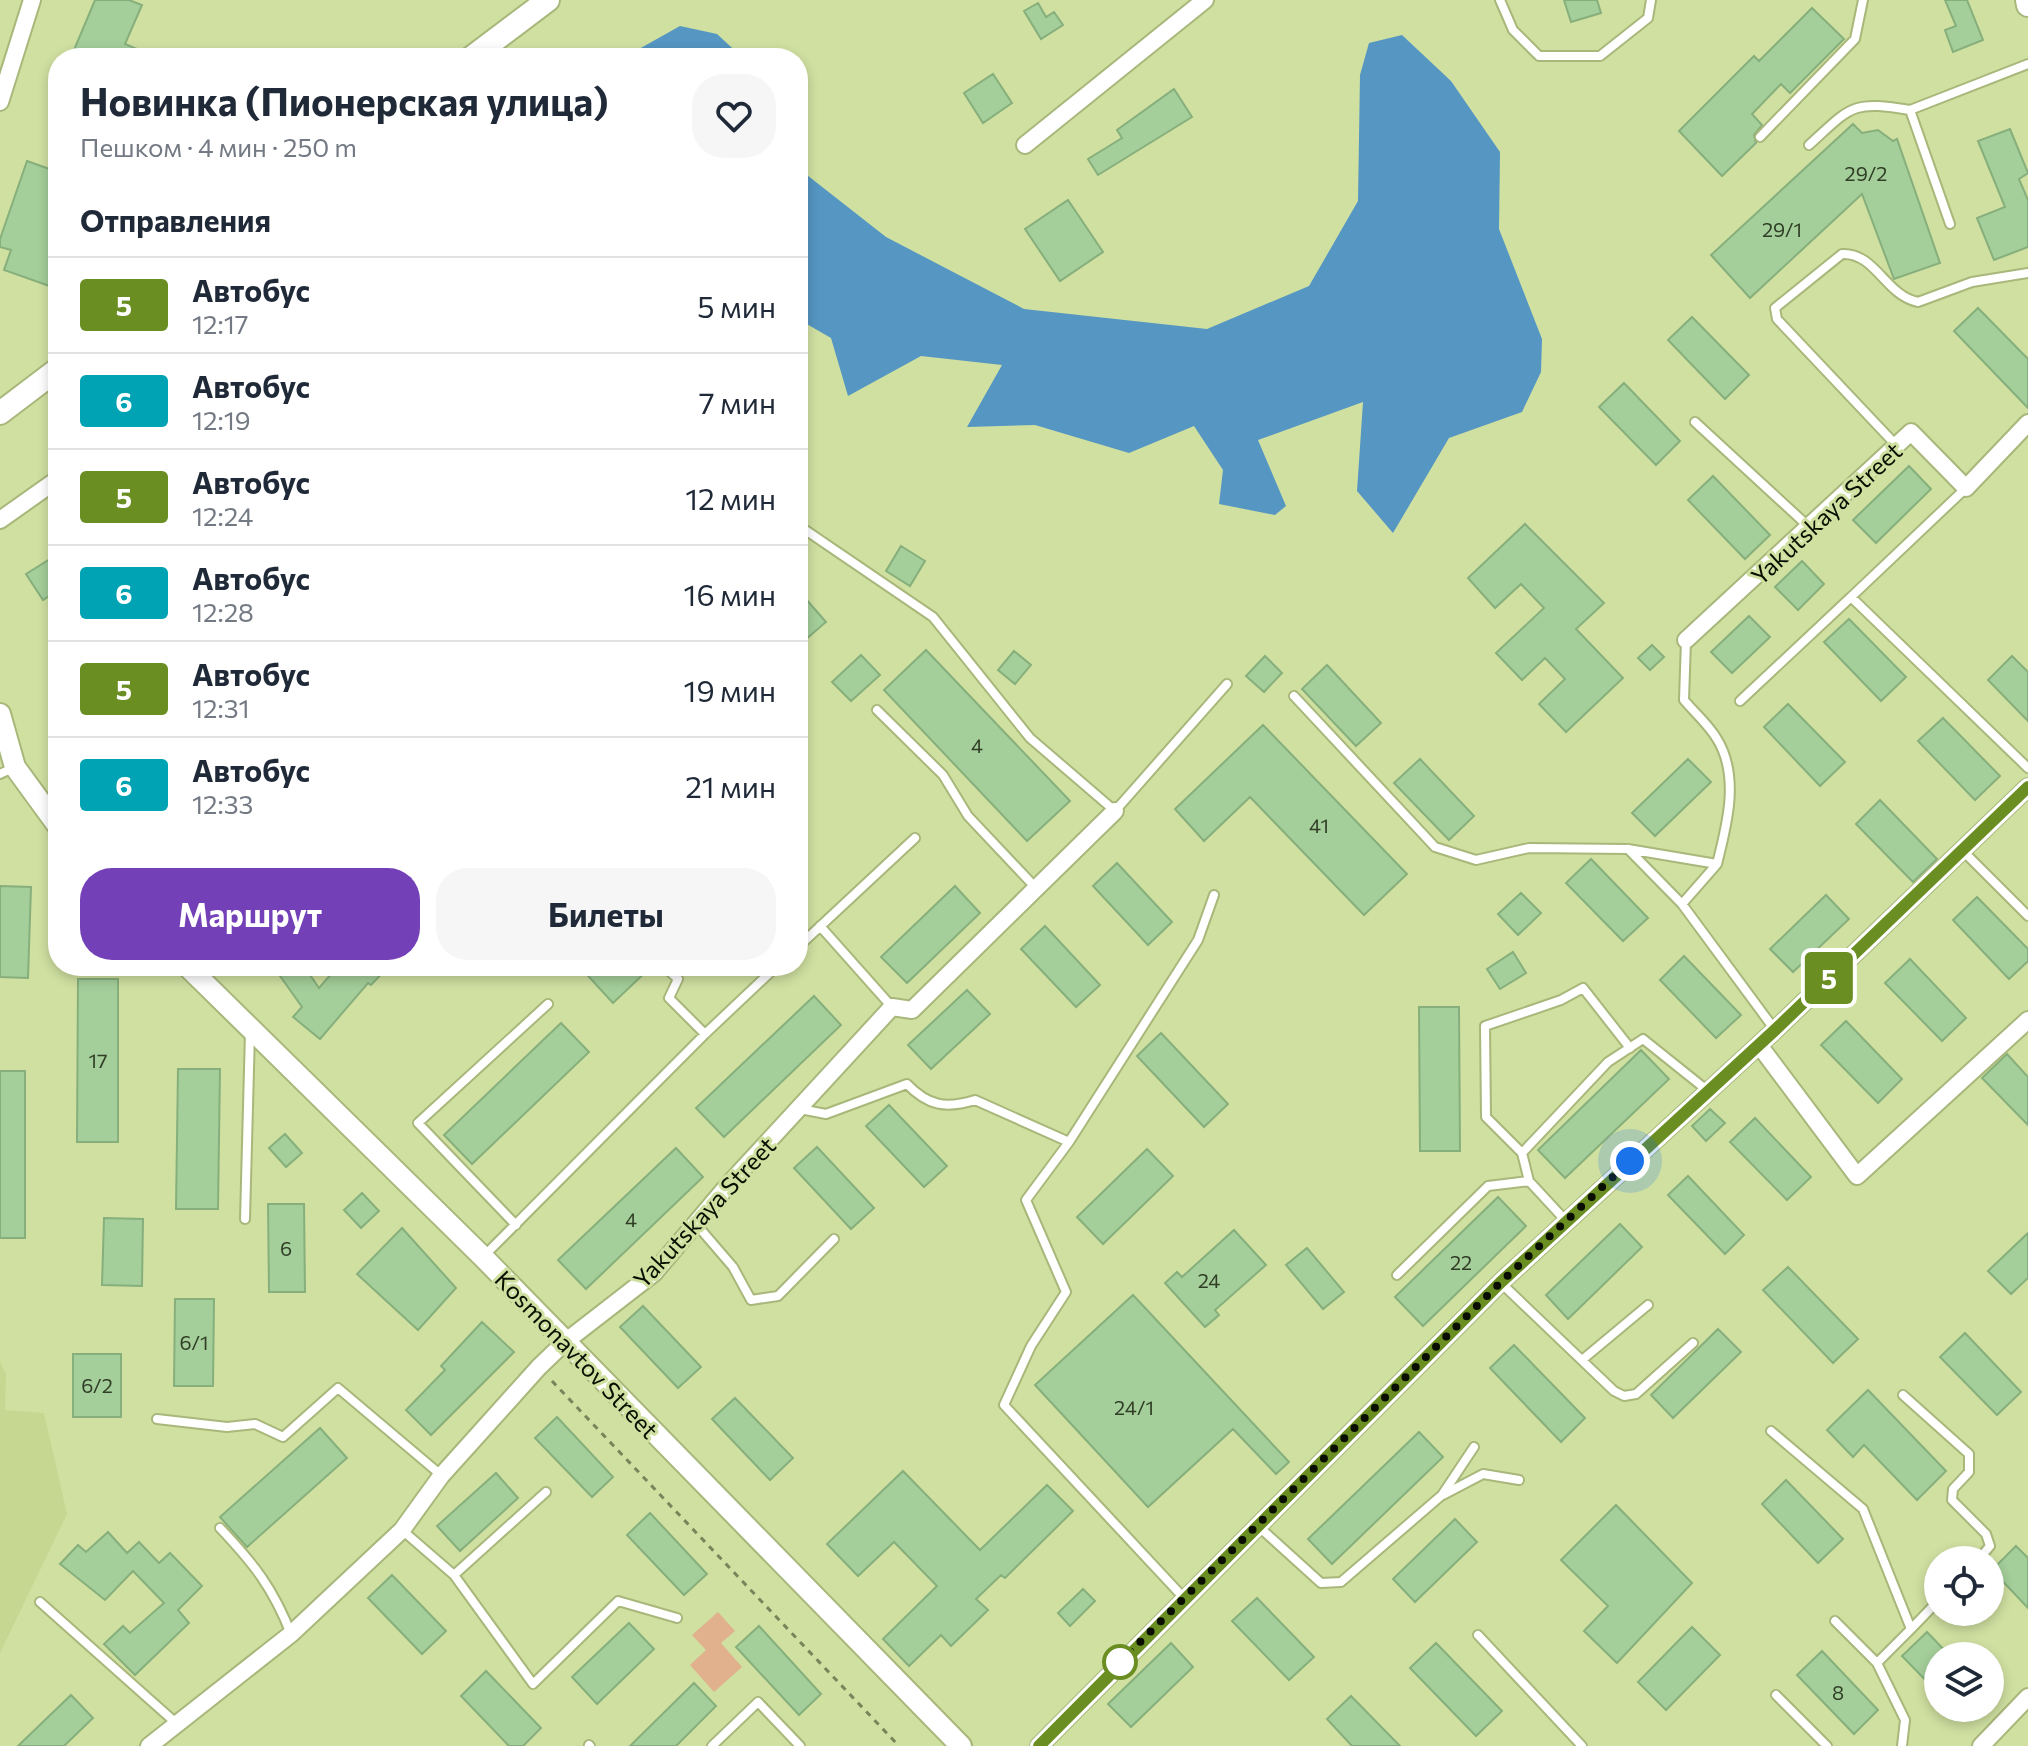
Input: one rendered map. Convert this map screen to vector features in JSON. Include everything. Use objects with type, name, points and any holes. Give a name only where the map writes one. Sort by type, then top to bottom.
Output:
[{"type":"main road","points":[[484,48],[548,0]]},
{"type":"main road","points":[[0,413],[48,377]]},
{"type":"street","points":[[0,102],[32,0]]},
{"type":"street","points":[[1025,145],[1205,0]]},
{"type":"street","points":[[1966,488],[2028,423]]},
{"type":"street","name":"Yakutskaya Street","points":[[1686,640],[1911,432],[1966,488]]},
{"type":"street","points":[[0,520],[48,486]]},
{"type":"street","points":[[0,714],[8,770],[48,815]]},
{"type":"street","points":[[1039,1746],[1183,1597],[1501,1282],[1775,1030],[2028,787]]},
{"type":"street","points":[[892,1007],[912,1010],[1115,811]]},
{"type":"street","name":"Kosmonavtov Street","points":[[197,976],[483,1257],[961,1746]]},
{"type":"street","name":"Yakutskaya Street","points":[[158,1743],[176,1723],[291,1634],[402,1530],[441,1476],[539,1367],[565,1342],[654,1273],[892,1007]]},
{"type":"street","points":[[1759,1045],[1857,1176],[2028,1020]]},
{"type":"street","points":[[1981,1746],[2028,1697]]},
{"type":"lane","points":[[1500,0],[1513,30],[1539,56],[1600,56],[1648,18],[1651,0]]},
{"type":"lane","points":[[1760,137],[1855,39],[1863,0]]},
{"type":"lane","points":[[1809,145],[1850,108],[1874,104],[1910,110],[2028,64]]},
{"type":"lane","points":[[1910,110],[1950,224]]},
{"type":"lane","points":[[1897,445],[1777,319],[1775,308],[1842,254],[1863,258],[1896,294],[1918,302],[1972,282],[2028,273]]},
{"type":"lane","points":[[1695,422],[1809,526]]},
{"type":"lane","points":[[1740,701],[1966,488]]},
{"type":"lane","points":[[808,532],[933,617],[1030,738],[1115,811],[1227,684]]},
{"type":"lane","points":[[1851,597],[2028,768]]},
{"type":"lane","points":[[1682,904],[1717,864],[1728,820],[1730,782],[1718,740],[1684,700],[1686,640]]},
{"type":"lane","points":[[1294,696],[1435,847],[1476,860],[1529,848],[1628,849],[1717,864]]},
{"type":"lane","points":[[877,710],[943,775],[968,816],[1035,887]]},
{"type":"lane","points":[[808,937],[915,838]]},
{"type":"lane","points":[[1628,849],[1682,904],[1775,1030]]},
{"type":"lane","points":[[1962,850],[2028,916]]},
{"type":"lane","points":[[1183,1597],[1004,1405],[1031,1346],[1066,1292],[1026,1200],[1069,1142],[1198,940],[1214,895]]},
{"type":"lane","points":[[820,926],[892,1007]]},
{"type":"lane","points":[[675,976],[678,979],[669,998],[705,1034]]},
{"type":"lane","points":[[483,1257],[766,976]]},
{"type":"lane","points":[[1566,1221],[1529,1181],[1522,1153],[1486,1117],[1485,1026],[1561,1000],[1583,988],[1630,1048]]},
{"type":"lane","points":[[516,1225],[418,1123],[548,1004]]},
{"type":"lane","points":[[245,1219],[250,1028]]},
{"type":"lane","points":[[1522,1153],[1608,1062],[1643,1039],[1708,1091]]},
{"type":"lane","points":[[800,1109],[826,1114],[907,1084],[922,1100],[951,1108],[975,1100],[1069,1142]]},
{"type":"lane","points":[[1397,1275],[1488,1186],[1529,1181]]},
{"type":"lane","points":[[696,1223],[733,1267],[751,1300],[778,1296],[834,1239]]},
{"type":"lane","points":[[1501,1282],[1614,1391],[1624,1396],[1636,1394],[1693,1343]]},
{"type":"lane","points":[[1582,1360],[1648,1305]]},
{"type":"lane","points":[[157,1419],[227,1427],[255,1424],[283,1437],[338,1388],[441,1476]]},
{"type":"lane","points":[[1903,1395],[1969,1454],[1969,1472],[1953,1489],[1952,1500],[1986,1534],[1990,1546]]},
{"type":"lane","points":[[1771,1431],[1863,1509],[1911,1629]]},
{"type":"lane","points":[[1442,1495],[1474,1447]]},
{"type":"lane","points":[[1258,1526],[1321,1583],[1341,1582],[1442,1495],[1483,1474],[1519,1480]]},
{"type":"lane","points":[[454,1575],[546,1492]]},
{"type":"lane","points":[[220,1528],[259,1568],[278,1601],[291,1634]]},
{"type":"lane","points":[[402,1530],[454,1575],[533,1684],[618,1601],[677,1618]]},
{"type":"lane","points":[[40,1602],[176,1723]]},
{"type":"lane","points":[[1877,1663],[1924,1616]]},
{"type":"lane","points":[[1835,1621],[1877,1663],[1905,1720],[1902,1746]]},
{"type":"lane","points":[[1478,1635],[1582,1746]]},
{"type":"lane","points":[[1776,1695],[1827,1746]]},
{"type":"lane","points":[[712,1746],[758,1702],[800,1746]]},
{"type":"path","points":[[539,1367],[899,1746]]},
{"type":"shaded area","points":[[0,1361],[6,1375],[5,1410],[44,1413],[67,1514],[0,1653]]},
{"type":"shaded area","points":[[718,1612],[735,1631],[721,1643],[742,1667],[714,1692],[690,1665],[706,1650],[692,1635]]},
{"type":"water","points":[[680,26],[717,34],[732,48],[641,48]]},
{"type":"water","points":[[1402,35],[1451,81],[1500,152],[1499,229],[1542,339],[1541,372],[1522,412],[1449,438],[1393,533],[1357,491],[1363,402],[1258,440],[1286,506],[1275,515],[1219,504],[1223,470],[1194,426],[1129,453],[1035,425],[967,427],[1002,365],[921,356],[848,396],[831,338],[808,325],[808,176],[886,237],[1024,309],[1207,329],[1309,286],[1358,201],[1360,75],[1369,43]]},
{"type":"building","points":[[95,0],[129,0],[142,5],[125,44],[134,48],[75,48]]},
{"type":"building","points":[[1564,0],[1597,0],[1601,13],[1571,22]]},
{"type":"building","points":[[1945,0],[1967,0],[1983,40],[1953,52],[1945,30],[1956,26]]},
{"type":"building","points":[[1038,3],[1046,17],[1054,12],[1063,25],[1041,39],[1024,11]]},
{"type":"building","points":[[1812,8],[1844,39],[1790,93],[1781,84],[1752,114],[1762,125],[1754,135],[1756,143],[1722,176],[1679,131],[1754,56],[1759,61]]},
{"type":"building","points":[[993,74],[1012,103],[983,123],[964,93]]},
{"type":"building","points":[[1174,89],[1192,117],[1098,175],[1088,159],[1122,138],[1117,130]]},
{"type":"building","points":[[1853,124],[1862,133],[1878,130],[1893,141],[1897,139],[1940,263],[1894,279],[1862,194],[1750,298],[1711,255]]},
{"type":"building","points":[[2010,129],[2028,173],[2019,179],[2028,200],[2028,247],[1994,260],[1977,218],[2005,207],[1978,141]]},
{"type":"building","points":[[27,161],[48,168],[48,285],[4,270],[11,250],[0,247]]},
{"type":"building","points":[[1068,200],[1103,252],[1060,281],[1025,229]]},
{"type":"building","points":[[1978,308],[2028,359],[2028,408],[1954,331]]},
{"type":"building","points":[[1692,317],[1749,375],[1725,399],[1668,340]]},
{"type":"building","points":[[1624,383],[1680,441],[1656,465],[1599,407]]},
{"type":"building","points":[[1909,466],[1931,489],[1876,543],[1853,520]]},
{"type":"building","points":[[1713,476],[1770,535],[1745,559],[1688,500]]},
{"type":"building","points":[[1525,524],[1604,603],[1576,629],[1623,678],[1566,732],[1539,704],[1565,679],[1545,658],[1522,680],[1496,653],[1544,608],[1521,584],[1495,608],[1468,578]]},
{"type":"building","points":[[901,546],[925,561],[910,586],[886,571]]},
{"type":"building","points":[[48,560],[48,597],[43,600],[26,574]]},
{"type":"building","points":[[1802,561],[1824,584],[1798,610],[1775,587]]},
{"type":"building","points":[[808,601],[826,622],[808,637]]},
{"type":"building","points":[[1749,616],[1770,637],[1732,673],[1711,652]]},
{"type":"building","points":[[1849,619],[1906,677],[1881,701],[1824,642]]},
{"type":"building","points":[[1652,645],[1664,657],[1650,670],[1638,658]]},
{"type":"building","points":[[926,650],[1070,801],[1027,841],[884,690]]},
{"type":"building","points":[[1014,651],[1031,665],[1015,684],[998,670]]},
{"type":"building","points":[[861,655],[880,675],[851,701],[832,682]]},
{"type":"building","points":[[1265,656],[1282,673],[1264,692],[1246,676]]},
{"type":"building","points":[[2012,656],[2028,672],[2028,721],[1988,680]]},
{"type":"building","points":[[1327,665],[1381,723],[1356,746],[1302,689]]},
{"type":"building","points":[[1788,704],[1845,762],[1820,786],[1764,727]]},
{"type":"building","points":[[1943,718],[2000,776],[1975,800],[1918,741]]},
{"type":"building","points":[[1263,725],[1407,874],[1364,915],[1250,797],[1204,841],[1175,809]]},
{"type":"building","points":[[1420,759],[1474,816],[1449,840],[1394,783]]},
{"type":"building","points":[[1688,759],[1711,782],[1655,836],[1632,813]]},
{"type":"building","points":[[1880,800],[1937,859],[1913,882],[1856,824]]},
{"type":"building","points":[[1591,859],[1648,918],[1623,941],[1566,883]]},
{"type":"building","points":[[1117,863],[1172,922],[1148,945],[1093,886]]},
{"type":"building","points":[[0,886],[31,887],[28,978],[0,977]]},
{"type":"building","points":[[955,886],[980,913],[907,983],[881,957]]},
{"type":"building","points":[[1521,893],[1541,913],[1518,935],[1498,914]]},
{"type":"building","points":[[1826,895],[1849,919],[1793,972],[1770,949]]},
{"type":"building","points":[[1977,897],[2028,949],[2028,961],[2009,979],[1953,920]]},
{"type":"building","points":[[1045,926],[1100,985],[1076,1007],[1021,949]]},
{"type":"building","points":[[1513,952],[1526,973],[1500,989],[1487,969]]},
{"type":"building","points":[[1684,956],[1741,1015],[1716,1038],[1660,980]]},
{"type":"building","points":[[1910,959],[1966,1018],[1942,1041],[1885,983]]},
{"type":"building","points":[[280,976],[311,976],[319,988],[329,976],[380,976],[371,985],[368,983],[320,1039],[293,1017],[302,1007]]},
{"type":"building","points":[[588,976],[641,976],[613,1003]]},
{"type":"building","points":[[78,979],[118,979],[118,1142],[77,1142]]},
{"type":"building","points":[[967,990],[990,1014],[931,1069],[908,1045]]},
{"type":"building","points":[[814,996],[841,1025],[724,1137],[696,1108]]},
{"type":"building","points":[[1419,1007],[1459,1007],[1460,1151],[1420,1151]]},
{"type":"building","points":[[1846,1021],[1902,1079],[1878,1103],[1821,1045]]},
{"type":"building","points":[[561,1023],[589,1052],[472,1164],[444,1135]]},
{"type":"building","points":[[1161,1033],[1228,1104],[1204,1127],[1137,1056]]},
{"type":"building","points":[[1641,1050],[1669,1079],[1565,1178],[1538,1150]]},
{"type":"building","points":[[2007,1054],[2028,1077],[2028,1125],[1982,1078]]},
{"type":"building","points":[[178,1069],[220,1069],[218,1209],[176,1209]]},
{"type":"building","points":[[0,1071],[25,1071],[25,1238],[0,1238]]},
{"type":"building","points":[[889,1105],[947,1166],[924,1187],[866,1126]]},
{"type":"building","points":[[1710,1109],[1725,1123],[1706,1141],[1692,1126]]},
{"type":"building","points":[[1755,1118],[1811,1177],[1787,1200],[1730,1142]]},
{"type":"building","points":[[285,1134],[302,1153],[286,1167],[269,1148]]},
{"type":"building","points":[[817,1147],[874,1208],[851,1229],[794,1168]]},
{"type":"building","points":[[676,1148],[703,1177],[586,1289],[558,1260]]},
{"type":"building","points":[[1147,1149],[1173,1176],[1103,1244],[1077,1217]]},
{"type":"building","points":[[1688,1176],[1744,1235],[1725,1254],[1668,1195]]},
{"type":"building","points":[[362,1193],[379,1211],[361,1228],[344,1210]]},
{"type":"building","points":[[1498,1197],[1526,1226],[1423,1326],[1395,1297]]},
{"type":"building","points":[[268,1204],[304,1204],[305,1292],[269,1292]]},
{"type":"building","points":[[104,1218],[143,1219],[142,1286],[102,1285]]},
{"type":"building","points":[[1620,1224],[1642,1247],[1568,1319],[1546,1295]]},
{"type":"building","points":[[402,1228],[456,1288],[418,1330],[357,1274]]},
{"type":"building","points":[[1234,1230],[1266,1265],[1215,1310],[1219,1315],[1205,1327],[1165,1283],[1177,1272],[1182,1277]]},
{"type":"building","points":[[2028,1233],[2028,1278],[2011,1294],[1988,1271]]},
{"type":"building","points":[[1307,1248],[1344,1292],[1323,1309],[1286,1265]]},
{"type":"building","points":[[1788,1267],[1858,1339],[1833,1363],[1763,1290]]},
{"type":"building","points":[[1133,1295],[1289,1462],[1276,1474],[1233,1429],[1148,1507],[1035,1385]]},
{"type":"building","points":[[175,1299],[214,1299],[213,1386],[174,1386]]},
{"type":"building","points":[[643,1306],[701,1367],[678,1388],[620,1327]]},
{"type":"building","points":[[482,1322],[514,1352],[431,1435],[406,1410],[445,1370],[441,1366]]},
{"type":"building","points":[[1718,1329],[1741,1352],[1673,1418],[1651,1395]]},
{"type":"building","points":[[1965,1333],[2021,1392],[1997,1415],[1940,1357]]},
{"type":"building","points":[[1514,1345],[1585,1418],[1561,1442],[1490,1368]]},
{"type":"building","points":[[73,1354],[121,1354],[121,1417],[73,1417]]},
{"type":"building","points":[[1868,1390],[1946,1471],[1917,1500],[1864,1445],[1853,1457],[1827,1430]]},
{"type":"building","points":[[735,1398],[793,1458],[770,1480],[712,1419]]},
{"type":"building","points":[[557,1417],[613,1477],[592,1497],[535,1438]]},
{"type":"building","points":[[320,1428],[347,1458],[247,1547],[220,1517]]},
{"type":"building","points":[[1419,1432],[1443,1457],[1332,1564],[1308,1539]]},
{"type":"building","points":[[903,1471],[980,1550],[1047,1485],[1073,1511],[1005,1578],[1001,1575],[976,1599],[988,1610],[951,1646],[941,1635],[909,1666],[883,1639],[937,1586],[894,1542],[858,1576],[827,1544]]},
{"type":"building","points":[[496,1473],[518,1498],[460,1551],[437,1526]]},
{"type":"building","points":[[1786,1480],[1843,1539],[1818,1563],[1762,1504]]},
{"type":"building","points":[[1616,1505],[1692,1583],[1617,1663],[1584,1631],[1608,1606],[1561,1560]]},
{"type":"building","points":[[650,1513],[707,1574],[684,1595],[627,1535]]},
{"type":"building","points":[[1455,1519],[1477,1542],[1415,1602],[1393,1579]]},
{"type":"building","points":[[108,1532],[127,1553],[139,1542],[159,1563],[170,1553],[202,1586],[178,1610],[189,1623],[135,1675],[104,1644],[123,1626],[130,1633],[164,1603],[133,1571],[105,1600],[60,1564],[78,1545],[86,1552]]},
{"type":"building","points":[[2016,1546],[2028,1558],[2028,1608],[2004,1583],[2004,1558]]},
{"type":"building","points":[[392,1575],[446,1631],[422,1654],[368,1598]]},
{"type":"building","points":[[1083,1589],[1095,1601],[1070,1626],[1058,1613]]},
{"type":"building","points":[[1257,1598],[1314,1657],[1289,1680],[1232,1621]]},
{"type":"building","points":[[629,1623],[654,1649],[597,1704],[572,1677]]},
{"type":"building","points":[[759,1626],[821,1694],[799,1715],[736,1647]]},
{"type":"building","points":[[1692,1627],[1720,1655],[1666,1710],[1638,1682]]},
{"type":"building","points":[[1927,1632],[1937,1642],[1924,1642],[1924,1679],[1902,1656]]},
{"type":"building","points":[[1171,1643],[1193,1667],[1131,1727],[1108,1704]]},
{"type":"building","points":[[1436,1643],[1502,1711],[1476,1736],[1410,1668]]},
{"type":"building","points":[[1822,1651],[1878,1710],[1854,1734],[1797,1675]]},
{"type":"building","points":[[486,1671],[541,1728],[523,1746],[509,1746],[461,1696]]},
{"type":"building","points":[[694,1683],[716,1706],[676,1746],[630,1746]]},
{"type":"building","points":[[71,1695],[93,1718],[64,1746],[18,1746]]},
{"type":"building","points":[[1351,1696],[1400,1746],[1352,1746],[1327,1719]]},
{"type":"bus line","name":"5","points":[[1039,1746],[1183,1597],[1305,1480],[1501,1282],[1775,1030],[2028,787]]},
{"type":"route","points":[[1120,1662],[1501,1282],[1630,1161]]}]
